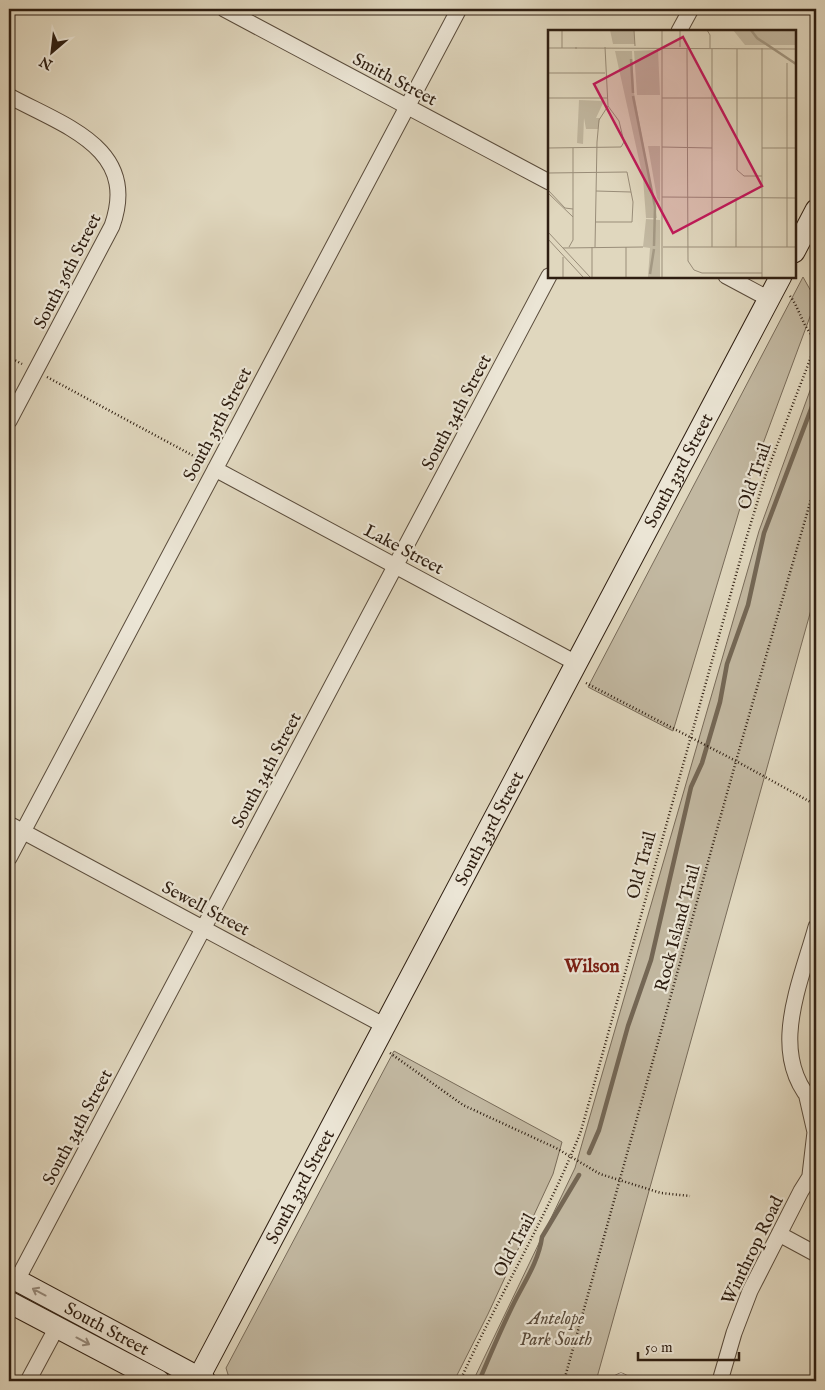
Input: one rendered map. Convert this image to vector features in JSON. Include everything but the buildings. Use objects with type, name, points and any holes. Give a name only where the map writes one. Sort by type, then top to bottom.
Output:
[{"type":"main road","points":[[795,250],[816,210]]},
{"type":"main road","name":"South 33rd Street","points":[[200,1380],[775,287]]},
{"type":"main road","name":"South Street","points":[[13,1278],[200,1380]]},
{"type":"main road","name":"South Street","points":[[9,1302],[159,1381]]},
{"type":"street","name":"South 35th Street","points":[[9,858],[459,9]]},
{"type":"street","points":[[680,30],[691,9]]},
{"type":"street","name":"Smith Street","points":[[230,10],[548,181]]},
{"type":"street","name":"South 36th Street","points":[[9,96],[94,143],[106,155],[114,170],[119,186],[118,211],[112,226],[9,421]]},
{"type":"street","name":"South 34th Street","points":[[13,1278],[204,928],[548,278]]},
{"type":"street","points":[[735,278],[775,287]]},
{"type":"street","name":"Lake Street","points":[[215,468],[395,566],[573,668]]},
{"type":"street","name":"Sewell Street","points":[[9,824],[204,928],[383,1030]]},
{"type":"street","name":"Winthrop Road","points":[[720,1381],[743,1308],[779,1234],[813,1172],[815,1132],[811,1101],[793,1070],[789,1040],[790,1021],[816,927]]},
{"type":"street","points":[[779,1234],[816,1254]]},
{"type":"street","points":[[28,1381],[57,1327]]},
{"type":"lane","points":[[613,1381],[621,1377],[629,1381]]},
{"type":"path","points":[[775,287],[791,296],[800,308],[810,334],[816,339]]},
{"type":"path","name":"Old Trail","points":[[460,1381],[571,1157],[592,1095],[689,737],[766,474],[816,344]]},
{"type":"path","points":[[9,357],[215,468]]},
{"type":"path","name":"Rock Island Trail","points":[[564,1381],[736,761],[816,482]]},
{"type":"path","points":[[573,668],[703,745],[816,805]]},
{"type":"path","points":[[383,1030],[396,1043],[390,1054],[438,1088],[491,1119],[556,1148],[600,1174],[620,1182],[661,1193],[690,1196]]},
{"type":"green space","points":[[803,277],[812,293],[811,314],[744,495],[673,731],[588,687]]},
{"type":"green space","name":"Antelope Park South","points":[[816,374],[816,592],[596,1381],[473,1381],[575,1168],[759,531]]},
{"type":"green space","name":"Antelope Park South","points":[[394,1051],[562,1142],[553,1174],[488,1314],[454,1381],[230,1381],[226,1368]]},
{"type":"waterway","points":[[589,1153],[599,1130],[628,1026],[651,960],[691,787],[702,763],[720,702],[727,664],[748,605],[764,533],[816,396]]},
{"type":"waterway","points":[[479,1381],[507,1318],[529,1275],[542,1237],[579,1175]]},
{"type":"district","name":"Wilson","points":[[592,965]]}]
